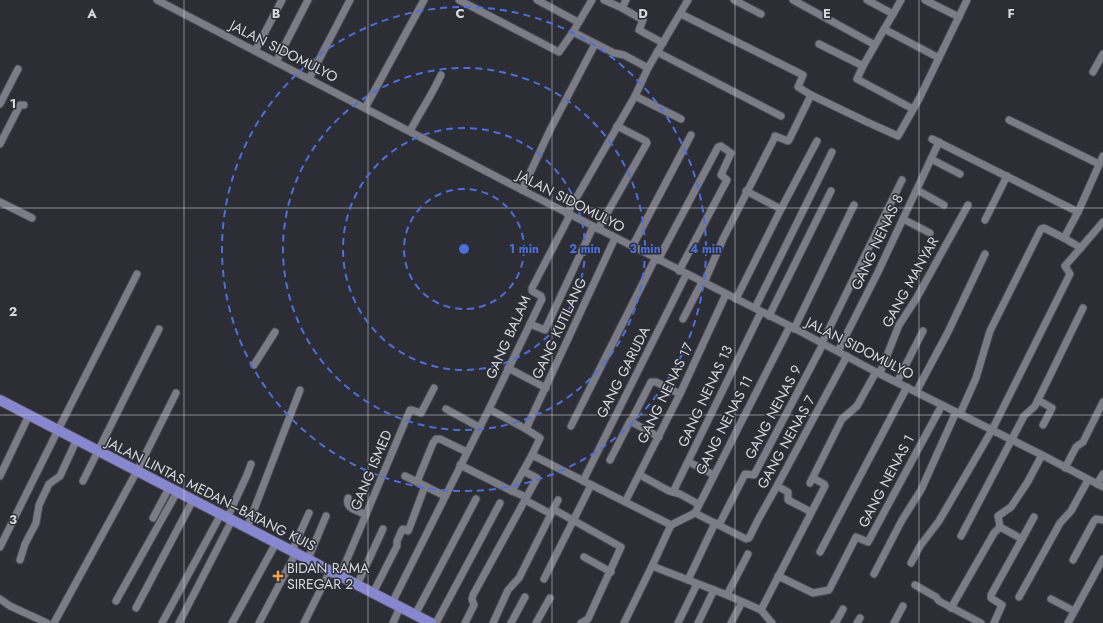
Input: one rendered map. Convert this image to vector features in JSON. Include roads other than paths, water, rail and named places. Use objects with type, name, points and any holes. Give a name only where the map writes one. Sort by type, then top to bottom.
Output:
[{"type":"highway","name":"JALAN LINTAS MEDAN–BATANG KUIS","points":[[0,400],[396,605],[416,618],[431,623]]},
{"type":"street","points":[[255,52],[282,0]]},
{"type":"street","points":[[276,62],[308,0]]},
{"type":"street","points":[[309,80],[350,0]]},
{"type":"street","points":[[365,108],[424,0]]},
{"type":"street","points":[[459,0],[558,52],[573,32],[592,0]]},
{"type":"street","points":[[537,0],[578,22]]},
{"type":"street","points":[[604,0],[643,20],[639,30],[663,43]]},
{"type":"street","points":[[622,8],[626,0]]},
{"type":"street","points":[[568,214],[635,96],[648,68],[688,0]]},
{"type":"street","points":[[734,0],[761,14]]},
{"type":"street","points":[[793,0],[875,45]]},
{"type":"street","points":[[867,0],[893,14]]},
{"type":"street","points":[[901,0],[857,79],[913,109]]},
{"type":"street","points":[[925,0],[959,18]]},
{"type":"street","points":[[681,14],[803,75],[798,87],[897,136],[899,135],[913,109],[967,0]]},
{"type":"street","name":"JALAN SIDOMULYO","points":[[161,1],[255,52],[595,228],[792,327],[878,373],[1042,455],[1100,486]]},
{"type":"street","points":[[884,29],[939,58]]},
{"type":"street","points":[[573,32],[614,53],[624,55],[648,68]]},
{"type":"street","points":[[522,190],[551,128],[595,44]]},
{"type":"street","points":[[819,44],[863,66]]},
{"type":"street","points":[[658,52],[781,116]]},
{"type":"street","points":[[1094,72],[1103,54]]},
{"type":"street","points":[[0,104],[18,69]]},
{"type":"street","points":[[410,132],[426,102],[433,93],[441,75]]},
{"type":"street","points":[[683,319],[703,282],[746,191],[775,136],[788,141],[790,140],[812,95]]},
{"type":"street","points":[[635,96],[681,119]]},
{"type":"street","points":[[0,144],[20,106],[24,105]]},
{"type":"street","points":[[1009,120],[1101,160],[1078,212],[1064,238]]},
{"type":"street","points":[[530,324],[545,330],[595,228],[647,143],[646,141],[617,126]]},
{"type":"street","points":[[632,247],[691,135]]},
{"type":"street","points":[[736,299],[817,141]]},
{"type":"street","name":"GANG NENAS 8","points":[[838,351],[903,219],[931,159],[937,141],[1007,176]]},
{"type":"street","points":[[571,426],[656,259],[719,146],[731,153],[721,175],[727,180],[679,271]]},
{"type":"street","name":"GANG NENAS 13","points":[[673,492],[689,462],[832,152]]},
{"type":"street","points":[[931,159],[960,174]]},
{"type":"street","points":[[985,220],[1007,176],[1078,212]]},
{"type":"street","points":[[822,343],[902,180]]},
{"type":"street","points":[[916,190],[944,205]]},
{"type":"street","points":[[746,191],[781,209]]},
{"type":"street","points":[[769,316],[831,191]]},
{"type":"street","points":[[0,202],[32,218]]},
{"type":"street","name":"GANG NENAS 11","points":[[695,513],[698,504],[792,327],[854,205]]},
{"type":"street","name":"GANG MANYAR","points":[[811,512],[825,486],[824,484],[812,480],[842,419],[857,406],[878,373],[902,320],[916,299],[968,205]]},
{"type":"street","name":"GANG BALAM","points":[[393,623],[396,605],[445,496],[489,409],[542,297],[532,291],[532,288],[568,214]]},
{"type":"street","points":[[903,219],[930,233]]},
{"type":"street","points":[[911,563],[920,546],[939,521],[992,430],[1070,273],[1065,267],[1103,222]]},
{"type":"street","points":[[874,574],[902,520],[921,490],[976,378],[990,331],[1042,228],[1081,248]]},
{"type":"street","name":"GANG KUTILANG","points":[[526,429],[615,238]]},
{"type":"street","points":[[916,392],[948,332],[985,254]]},
{"type":"street","points":[[0,547],[137,274]]},
{"type":"street","name":"GANG GARUDA","points":[[583,481],[686,275]]},
{"type":"street","name":"GANG NENAS 17","points":[[625,502],[640,476],[680,394],[726,294]]},
{"type":"street","points":[[961,536],[1024,416],[1035,406],[1083,308]]},
{"type":"street","points":[[83,481],[159,329]]},
{"type":"street","points":[[897,382],[923,331]]},
{"type":"street","points":[[254,365],[275,332]]},
{"type":"street","name":"GANG NENAS 9","points":[[717,524],[745,474],[754,475],[822,343]]},
{"type":"street","name":"GANG NENAS 7","points":[[717,524],[746,539],[749,538],[847,356]]},
{"type":"street","points":[[508,368],[546,388]]},
{"type":"street","points":[[610,460],[651,382],[656,382],[680,394]]},
{"type":"street","points":[[820,552],[907,387]]},
{"type":"street","name":"GANG ISMED","points":[[340,576],[410,410],[422,413],[434,388]]},
{"type":"street","points":[[247,528],[300,390]]},
{"type":"street","points":[[54,623],[137,471],[176,393]]},
{"type":"street","points":[[1038,400],[1052,408],[1043,425]]},
{"type":"street","points":[[1065,468],[1076,447],[1082,442],[1103,402]]},
{"type":"street","name":"GANG NENAS 1","points":[[778,576],[814,593],[829,590],[856,537],[868,542],[942,405]]},
{"type":"street","points":[[446,409],[479,427]]},
{"type":"street","points":[[489,409],[540,438],[512,491]]},
{"type":"street","points":[[0,476],[29,415]]},
{"type":"street","points":[[631,421],[659,437]]},
{"type":"street","points":[[20,560],[25,544],[36,524],[39,505],[49,484],[60,476],[76,439]]},
{"type":"street","points":[[417,482],[436,439],[440,439],[467,452]]},
{"type":"street","points":[[532,455],[671,525]]},
{"type":"street","points":[[951,608],[999,522],[1027,483],[1042,455]]},
{"type":"street","points":[[689,462],[714,474]]},
{"type":"street","points":[[179,623],[196,591],[251,464]]},
{"type":"street","points":[[460,465],[552,512],[574,520],[621,547],[611,572],[588,619],[581,623]]},
{"type":"street","points":[[465,623],[474,606],[472,599],[473,595],[538,478],[523,470]]},
{"type":"street","points":[[1100,486],[1103,474]]},
{"type":"street","points":[[405,476],[445,496]]},
{"type":"street","points":[[640,476],[698,504]]},
{"type":"street","points":[[1019,597],[1060,523],[1071,511],[1086,478]]},
{"type":"street","points":[[544,579],[591,485]]},
{"type":"street","points":[[373,593],[397,546],[397,541],[402,530],[408,531],[409,529],[425,486]]},
{"type":"street","points":[[761,610],[811,512],[788,500],[788,492],[777,486]]},
{"type":"street","points":[[153,518],[173,490]]},
{"type":"street","points":[[116,601],[173,490]]},
{"type":"street","points":[[348,498],[346,503],[348,507],[366,515]]},
{"type":"street","points":[[416,618],[476,499]]},
{"type":"street","points":[[136,608],[193,500]]},
{"type":"street","points":[[493,623],[508,590],[519,578],[558,500]]},
{"type":"street","points":[[436,623],[500,503]]},
{"type":"street","points":[[624,623],[671,525],[695,513],[717,524],[688,580]]},
{"type":"street","points":[[259,623],[294,552],[309,514]]},
{"type":"street","points":[[308,559],[326,516]]},
{"type":"street","points":[[994,623],[1002,605],[990,595],[1034,517]]},
{"type":"street","points":[[162,623],[183,584],[227,518]]},
{"type":"street","points":[[1073,560],[1094,521],[1103,520]]},
{"type":"street","points":[[999,522],[1022,539]]},
{"type":"street","points":[[357,585],[383,529]]},
{"type":"street","points":[[232,623],[276,543]]},
{"type":"street","points":[[727,595],[748,554]]},
{"type":"street","points":[[584,557],[611,572]]},
{"type":"street","points":[[1068,623],[1103,559]]},
{"type":"street","points":[[652,566],[761,610],[772,623]]},
{"type":"street","points":[[304,623],[330,571]]},
{"type":"street","points":[[183,584],[196,591]]},
{"type":"street","points":[[678,623],[697,584]]},
{"type":"street","points":[[916,585],[951,608],[982,623]]},
{"type":"street","points":[[698,623],[714,590]]},
{"type":"street","points":[[511,623],[525,597]]},
{"type":"street","points":[[536,623],[550,598]]},
{"type":"street","points":[[0,599],[10,606],[47,623]]},
{"type":"street","points":[[1051,599],[1074,611]]},
{"type":"street","points":[[731,623],[742,602]]},
{"type":"street","points":[[894,623],[903,606]]},
{"type":"street","points":[[834,623],[843,609]]},
{"type":"place","name":"BIDAN RAMA SIREGAR 2","points":[[278,576]]}]
